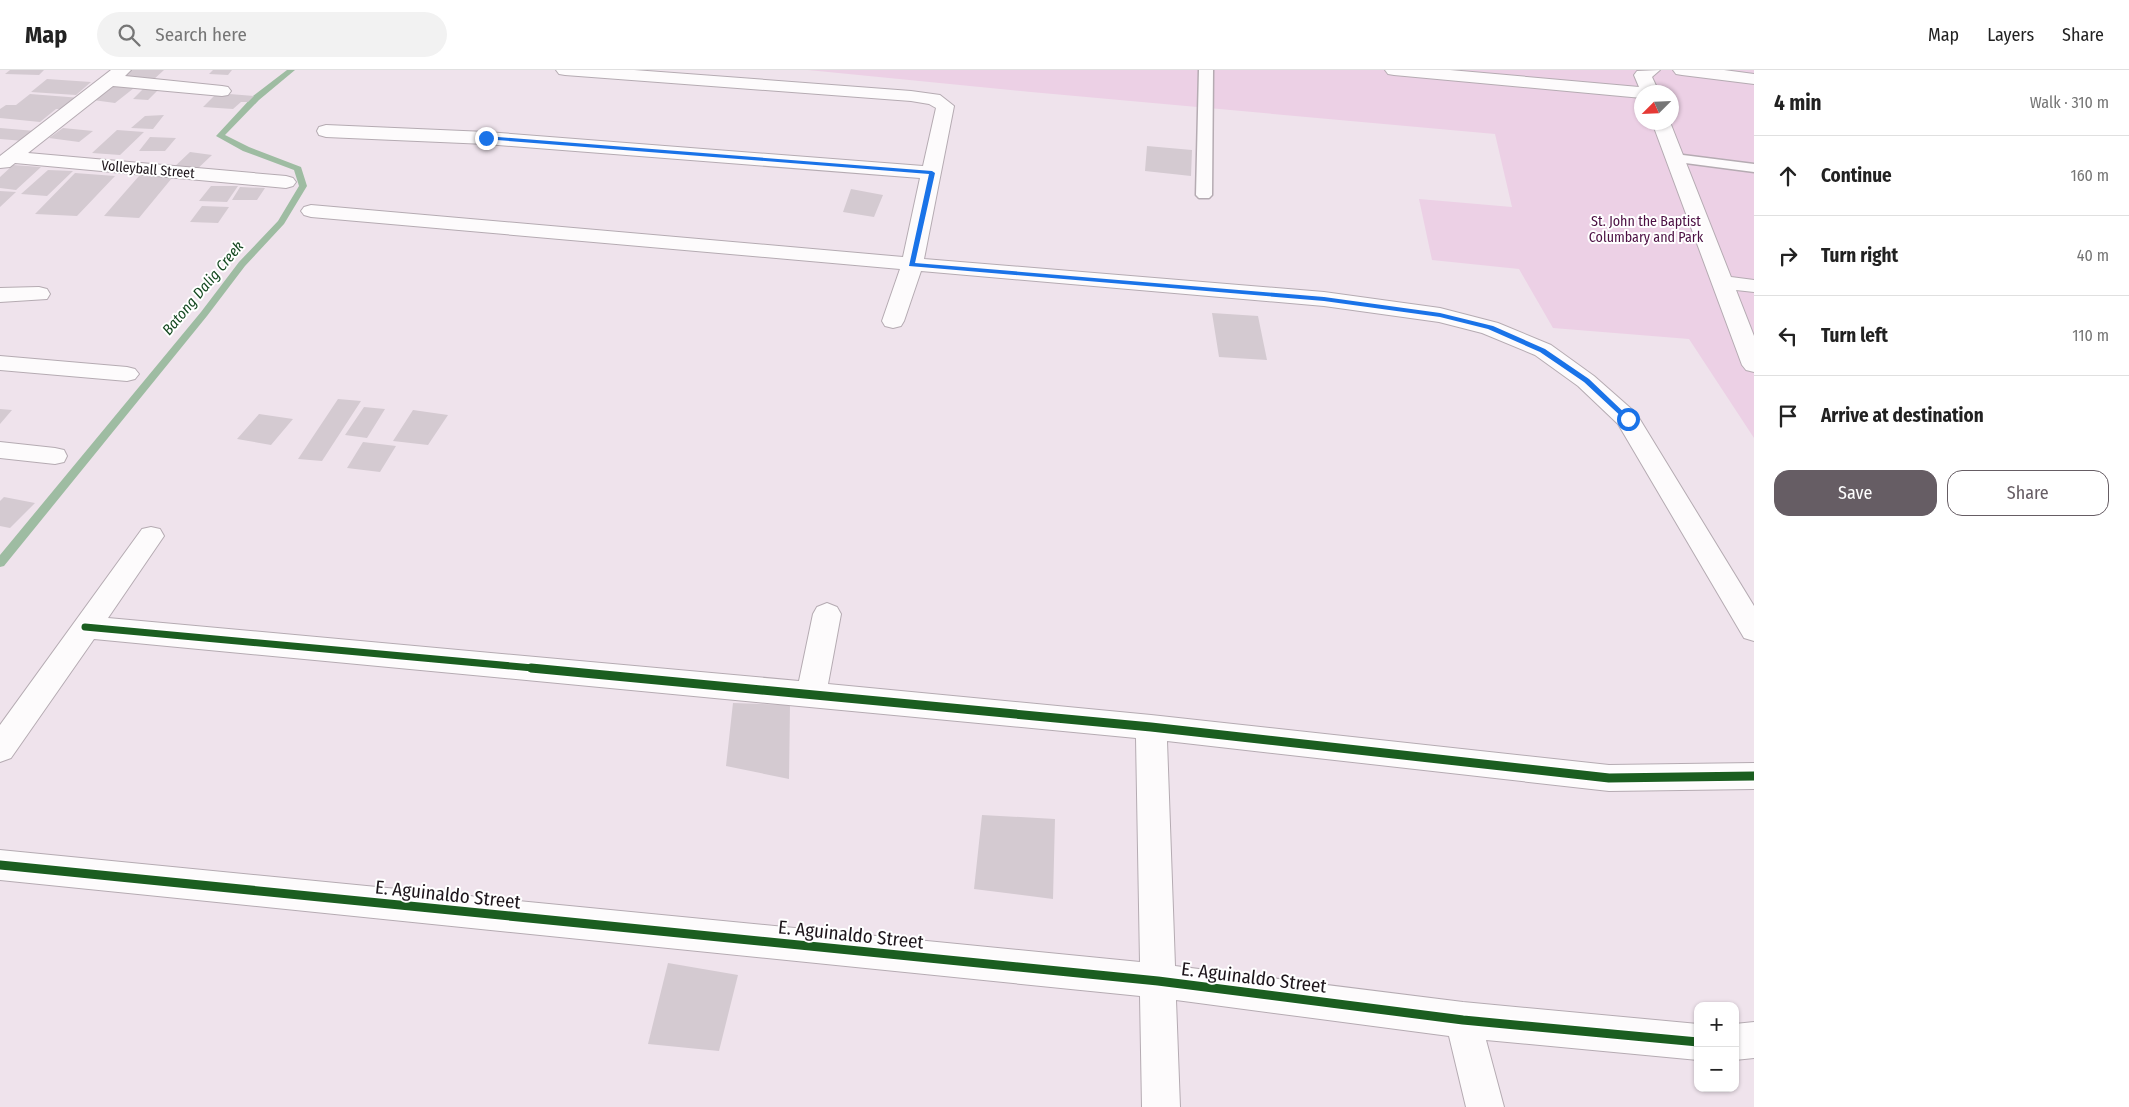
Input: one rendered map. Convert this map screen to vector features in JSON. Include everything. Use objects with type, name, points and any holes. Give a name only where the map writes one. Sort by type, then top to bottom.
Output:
[{"type":"street","points":[[565,70],[934,99],[945,106],[912,265],[893,321]]},
{"type":"street","points":[[1394,70],[1634,92]]},
{"type":"street","points":[[1647,85],[1643,75],[1651,70]]},
{"type":"street","points":[[1682,70],[1754,79]]},
{"type":"street","points":[[5,161],[116,75],[222,91]]},
{"type":"street","points":[[1664,130],[1754,365]]},
{"type":"street","points":[[326,131],[486,138],[932,173]]},
{"type":"street","name":"Volleyball Street","points":[[5,161],[286,182]]},
{"type":"street","points":[[311,211],[1368,304],[1440,315],[1490,328],[1543,350],[1586,381],[1628,419],[1754,630]]},
{"type":"street","points":[[1723,282],[1754,286]]},
{"type":"street","points":[[0,295],[38,294]]},
{"type":"street","points":[[0,363],[127,374]]},
{"type":"street","points":[[0,450],[55,456]]},
{"type":"street","points":[[0,749],[151,536]]},
{"type":"street","points":[[811,694],[827,614]]},
{"type":"street","points":[[85,627],[811,694],[1151,728],[1609,778],[1754,776]]},
{"type":"street","points":[[1151,728],[1161,1107]]},
{"type":"street","name":"E. Aguinaldo Street","points":[[0,865],[1158,981],[1463,1020],[1694,1042]]},
{"type":"street","points":[[1463,1020],[1485,1107]]},
{"type":"street","points":[[1739,1042],[1754,1040]]},
{"type":"lane","points":[[1204,194],[1206,70]]},
{"type":"lane","points":[[1675,158],[1754,168]]},
{"type":"green space","name":"St. John the Baptist Columbary and Park","points":[[808,70],[1754,70],[1754,438],[1689,339],[1553,328],[1519,269],[1432,260],[1419,199],[1512,207],[1495,134]]},
{"type":"building","points":[[10,70],[44,70],[39,75],[5,74]]},
{"type":"building","points":[[129,70],[164,70],[152,81],[119,79]]},
{"type":"building","points":[[213,70],[232,70],[228,75],[209,74]]},
{"type":"building","points":[[47,79],[91,82],[76,95],[31,92]]},
{"type":"building","points":[[113,85],[134,88],[115,103],[93,100]]},
{"type":"building","points":[[146,86],[160,88],[148,100],[133,99]]},
{"type":"building","points":[[217,93],[254,96],[248,102],[241,102],[233,109],[203,107]]},
{"type":"building","points":[[30,94],[81,98],[67,109],[56,109],[40,122],[0,118],[0,109],[6,105],[16,105]]},
{"type":"building","points":[[164,115],[153,129],[131,128],[145,116]]},
{"type":"building","points":[[0,128],[35,131],[24,141],[0,139]]},
{"type":"building","points":[[63,128],[93,131],[79,142],[49,138]]},
{"type":"building","points":[[117,130],[144,132],[120,155],[92,153]]},
{"type":"building","points":[[150,137],[176,138],[165,151],[139,151]]},
{"type":"building","points":[[1147,146],[1192,150],[1191,176],[1145,171]]},
{"type":"building","points":[[190,152],[212,155],[193,173],[171,170]]},
{"type":"building","points":[[13,165],[41,167],[16,190],[0,188],[0,177]]},
{"type":"building","points":[[48,170],[73,171],[47,196],[21,194]]},
{"type":"building","points":[[75,173],[115,176],[77,216],[35,214]]},
{"type":"building","points":[[139,176],[172,178],[139,218],[104,216]]},
{"type":"building","points":[[211,186],[238,186],[227,202],[199,201]]},
{"type":"building","points":[[240,187],[265,188],[257,200],[232,200]]},
{"type":"building","points":[[851,189],[883,195],[874,217],[843,212]]},
{"type":"building","points":[[0,191],[16,192],[0,207]]},
{"type":"building","points":[[202,206],[229,207],[218,223],[190,222]]},
{"type":"building","points":[[1212,313],[1258,316],[1267,360],[1219,357]]},
{"type":"building","points":[[338,399],[361,401],[322,461],[298,459]]},
{"type":"building","points":[[364,407],[385,409],[367,438],[345,435]]},
{"type":"building","points":[[0,409],[12,410],[0,424]]},
{"type":"building","points":[[413,410],[448,415],[428,445],[393,441]]},
{"type":"building","points":[[259,414],[293,419],[271,445],[237,439]]},
{"type":"building","points":[[363,442],[396,446],[380,472],[347,468]]},
{"type":"building","points":[[4,497],[35,503],[10,528],[0,526],[0,501]]},
{"type":"building","points":[[733,703],[790,705],[789,779],[726,766]]},
{"type":"building","points":[[982,815],[1055,819],[1053,899],[974,889]]},
{"type":"building","points":[[668,963],[738,975],[719,1051],[648,1044]]},
{"type":"waterway","name":"Batong Dalig Creek","points":[[0,563],[204,314],[242,264],[281,222],[303,186],[298,169],[246,149],[220,136],[256,98],[291,70]]},
{"type":"cycle path","points":[[85,627],[1151,727],[1609,778],[1754,776]]},
{"type":"cycle path","points":[[0,865],[1158,981],[1463,1020],[1694,1042]]},
{"type":"route","points":[[486,138],[932,173],[912,265],[1324,299],[1386,306],[1440,315],[1490,328],[1543,350],[1586,381],[1628,419]]}]
